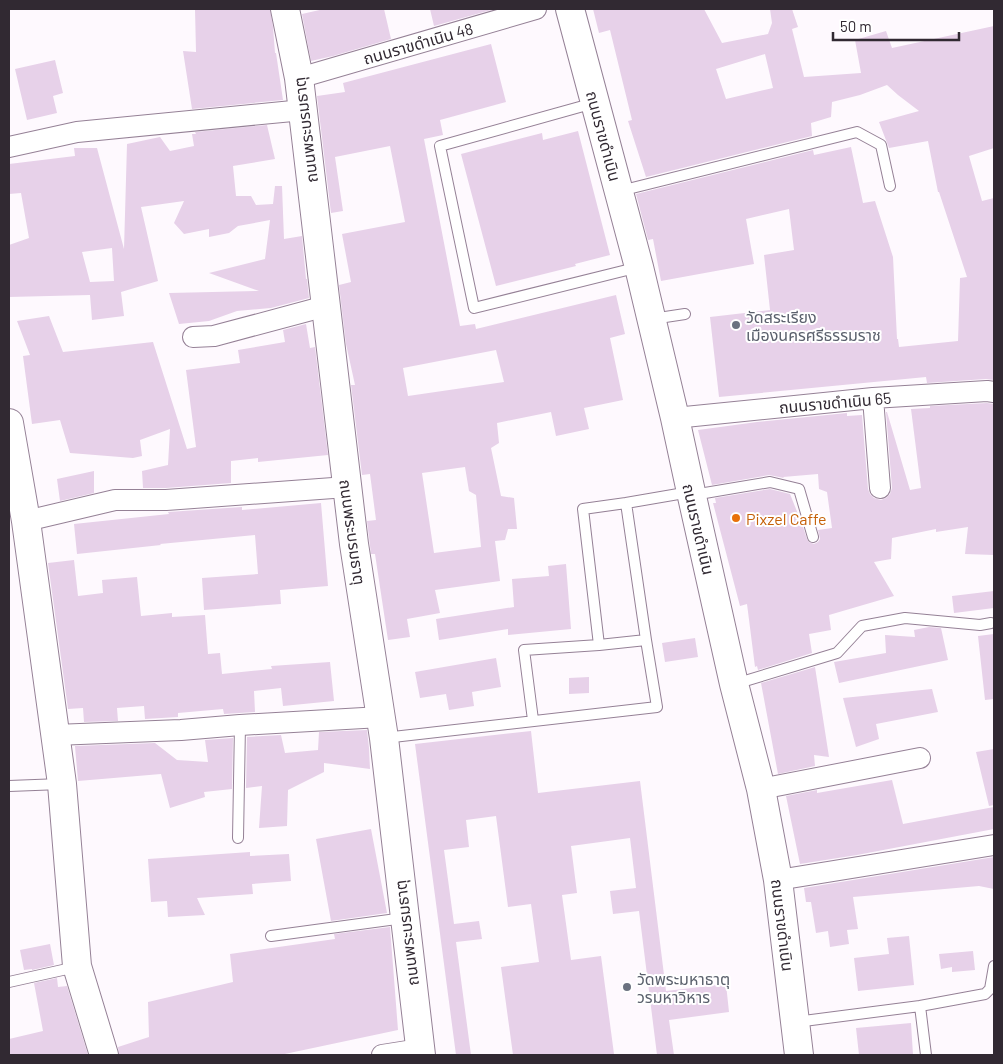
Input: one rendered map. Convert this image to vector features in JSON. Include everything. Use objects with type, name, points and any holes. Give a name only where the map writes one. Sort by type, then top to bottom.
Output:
[{"type":"street","name":"ถนนพระบรมธาตุ","points":[[285,9],[299,78],[354,544],[383,727],[420,1052]]},
{"type":"street","name":"ถนนราขดำเนิน 48","points":[[299,78],[536,9]]},
{"type":"street","name":"ถนนราขดำเนิน","points":[[570,9],[652,319],[734,684],[761,789],[778,880],[799,1055]]},
{"type":"street","points":[[9,147],[77,132],[303,110]]},
{"type":"street","points":[[193,337],[214,336],[326,306]]},
{"type":"street","name":"ถนนราขดำเนิน 65","points":[[675,418],[873,398],[994,392]]},
{"type":"street","points":[[873,398],[880,488]]},
{"type":"street","points":[[9,424],[13,474],[26,521],[56,735],[62,784],[77,966],[104,1055]]},
{"type":"street","points":[[26,521],[115,500],[166,500],[347,487]]},
{"type":"street","points":[[56,735],[180,730],[240,725],[383,727]]},
{"type":"street","points":[[761,789],[920,758]]},
{"type":"street","points":[[778,880],[994,844]]},
{"type":"street","points":[[382,1055],[420,1052]]},
{"type":"lane","points":[[595,103],[440,146],[474,308],[639,267]]},
{"type":"lane","points":[[619,191],[858,132],[881,145],[890,186]]},
{"type":"lane","points":[[652,319],[685,314]]},
{"type":"lane","points":[[599,645],[582,509],[770,482],[799,489],[813,537]]},
{"type":"lane","points":[[383,727],[532,720],[657,707],[626,503]]},
{"type":"lane","points":[[734,684],[837,653],[862,626],[905,618],[980,625],[991,623]]},
{"type":"lane","points":[[532,720],[524,650],[646,640]]},
{"type":"lane","points":[[238,838],[240,725]]},
{"type":"lane","points":[[9,786],[62,784]]},
{"type":"lane","points":[[272,936],[405,918]]},
{"type":"lane","points":[[9,982],[77,966]]},
{"type":"lane","points":[[795,1022],[920,1006],[985,994],[990,989],[994,966]]},
{"type":"lane","points":[[920,1006],[926,1055]]},
{"type":"building","points":[[195,9],[270,9],[283,100],[192,109],[183,51],[196,52]]},
{"type":"building","points":[[324,9],[384,9],[391,39],[311,61],[302,14]]},
{"type":"building","points":[[430,9],[491,9],[491,10],[434,26]]},
{"type":"building","points":[[593,9],[704,9],[722,43],[768,34],[772,23],[770,9],[792,9],[798,27],[792,29],[804,77],[861,73],[855,40],[886,31],[892,48],[994,26],[994,148],[969,156],[982,201],[994,198],[994,380],[927,383],[926,377],[719,397],[710,317],[770,310],[764,255],[794,250],[789,209],[746,219],[754,264],[661,281],[653,239],[648,240],[636,194],[813,150],[814,155],[851,147],[863,203],[875,201],[893,257],[899,347],[958,341],[960,278],[967,277],[938,192],[928,141],[889,148],[879,122],[919,111],[887,85],[860,95],[832,102],[831,117],[811,123],[812,136],[646,177],[628,121],[632,120],[610,30],[599,33]],"holes":[[[765,54],[773,88],[726,99],[716,69]]]},
{"type":"building","points":[[491,44],[506,102],[440,120],[443,135],[424,139],[460,326],[475,324],[476,329],[616,295],[625,334],[610,338],[623,400],[584,408],[589,429],[556,436],[551,412],[497,423],[499,443],[491,448],[501,496],[514,498],[517,529],[508,529],[505,540],[495,541],[500,581],[435,590],[440,613],[407,619],[410,637],[388,640],[375,554],[371,554],[367,521],[376,520],[370,474],[362,475],[351,385],[355,385],[346,344],[339,285],[351,282],[342,234],[405,222],[390,146],[335,157],[343,211],[331,213],[317,96],[345,92],[343,83]],"holes":[[[496,350],[504,382],[408,396],[403,368]],[[465,467],[469,491],[476,495],[481,547],[434,553],[422,473]]]},
{"type":"building","points":[[55,60],[63,93],[53,96],[57,113],[27,120],[15,69]]},
{"type":"building","points":[[267,125],[275,159],[233,166],[236,196],[251,196],[256,205],[273,204],[275,186],[282,186],[284,239],[302,236],[309,298],[271,308],[237,311],[209,321],[179,324],[169,293],[259,291],[209,273],[265,259],[270,220],[238,226],[229,233],[209,237],[209,229],[184,234],[174,223],[184,201],[141,207],[158,281],[121,292],[124,316],[92,320],[90,295],[9,297],[9,245],[29,238],[21,193],[9,194],[9,164],[75,156],[74,148],[97,148],[124,249],[127,144],[160,137],[170,151],[194,146],[192,134],[196,134],[195,132]],"holes":[[[112,248],[114,281],[90,282],[82,252]]]},
{"type":"building","points":[[578,131],[610,255],[575,264],[576,266],[496,286],[461,154],[542,133],[543,140]]},
{"type":"building","points":[[49,316],[63,352],[153,342],[187,449],[196,447],[186,370],[240,363],[238,350],[285,342],[283,330],[306,324],[310,348],[315,347],[328,455],[258,462],[258,458],[231,461],[231,483],[143,488],[142,471],[168,465],[170,429],[140,440],[142,456],[133,458],[70,453],[60,420],[32,424],[23,356],[30,355],[17,321]]},
{"type":"building","points":[[994,404],[994,555],[965,554],[968,527],[936,532],[936,529],[892,538],[891,559],[874,562],[894,596],[829,615],[831,630],[809,634],[812,653],[758,670],[757,666],[755,667],[747,604],[740,606],[713,503],[716,503],[715,498],[770,489],[790,494],[807,539],[814,544],[820,539],[818,530],[832,528],[827,492],[819,489],[818,474],[784,478],[769,475],[712,485],[698,430],[847,413],[847,416],[862,415],[868,489],[874,498],[881,500],[890,494],[892,488],[886,412],[910,490],[921,488],[911,409]]},
{"type":"building","points":[[94,471],[94,493],[60,501],[57,479]]},
{"type":"building","points":[[321,503],[328,586],[280,590],[281,604],[204,610],[202,578],[258,574],[255,535],[77,554],[74,524],[169,514],[168,512],[242,507],[242,510]]},
{"type":"building","points":[[74,560],[78,596],[103,593],[102,580],[137,577],[141,616],[172,613],[172,617],[205,615],[208,654],[220,653],[222,674],[272,669],[271,666],[330,662],[334,701],[283,706],[281,688],[254,691],[255,712],[224,714],[223,709],[178,713],[178,717],[145,719],[144,706],[117,708],[118,721],[84,722],[83,708],[68,709],[48,563]]},
{"type":"building","points":[[566,564],[571,629],[508,635],[508,629],[439,640],[436,619],[514,607],[512,579],[549,576],[548,566]]},
{"type":"building","points":[[994,591],[994,608],[954,613],[952,596]]},
{"type":"building","points":[[929,627],[941,628],[948,660],[839,683],[834,662],[886,653],[885,635],[915,637],[914,630]]},
{"type":"building","points":[[994,634],[994,699],[985,700],[978,636]]},
{"type":"building","points":[[695,638],[698,657],[665,662],[662,643]]},
{"type":"building","points":[[496,658],[501,687],[472,692],[474,706],[449,710],[446,694],[420,698],[415,672]]},
{"type":"building","points":[[815,667],[829,757],[814,755],[815,766],[778,774],[761,683]]},
{"type":"building","points":[[589,677],[589,693],[569,694],[569,678]]},
{"type":"building","points":[[932,689],[938,712],[876,724],[879,739],[856,747],[843,698]]},
{"type":"building","points":[[367,730],[370,769],[324,763],[324,772],[288,790],[287,826],[259,828],[262,786],[246,788],[247,737],[281,735],[285,753],[318,750],[319,732]]},
{"type":"building","points":[[531,731],[538,793],[640,781],[666,991],[726,984],[729,1012],[669,1020],[674,1055],[657,1055],[639,911],[613,914],[610,891],[636,888],[630,838],[571,846],[577,893],[562,895],[571,960],[601,956],[614,1054],[513,1055],[501,967],[539,962],[531,904],[508,907],[496,816],[466,820],[469,847],[444,850],[454,924],[479,921],[482,939],[456,942],[471,1055],[456,1055],[415,744]]},
{"type":"building","points":[[233,738],[232,789],[204,792],[205,797],[170,808],[161,774],[78,781],[75,746],[155,743],[177,760],[208,762],[205,740]]},
{"type":"building","points":[[994,749],[994,805],[989,806],[976,752]]},
{"type":"building","points":[[892,780],[903,824],[994,807],[994,829],[800,864],[786,796],[817,790],[817,793]]},
{"type":"building","points":[[371,829],[387,913],[331,921],[316,839]]},
{"type":"building","points":[[250,852],[250,856],[289,854],[291,881],[252,884],[253,894],[197,898],[205,915],[168,917],[167,901],[151,902],[148,859]]},
{"type":"building","points":[[994,857],[994,889],[979,886],[853,897],[858,929],[847,930],[849,944],[830,947],[828,931],[816,933],[811,902],[806,902],[804,888]]},
{"type":"building","points":[[390,927],[398,1030],[280,1055],[119,1055],[118,1047],[149,1037],[148,1002],[233,982],[230,954],[335,939],[334,934]]},
{"type":"building","points":[[909,936],[914,985],[858,991],[854,958],[889,954],[887,938]]},
{"type":"building","points":[[50,944],[54,965],[24,970],[20,950]]},
{"type":"building","points":[[973,951],[975,970],[952,972],[952,967],[941,969],[939,954]]},
{"type":"building","points":[[57,978],[58,987],[67,986],[88,1055],[9,1055],[9,1039],[43,1031],[34,983]]},
{"type":"building","points":[[911,1023],[913,1055],[859,1055],[856,1028]]},
{"type":"place","name":"วัดสระเรียง เมืองนครศรีธรรมราช","points":[[736,325]]},
{"type":"place","name":"Pixzel Caffe","points":[[736,518]]},
{"type":"place","name":"วัดพระมหาธาตุ วรมหาวิหาร","points":[[627,987]]}]
